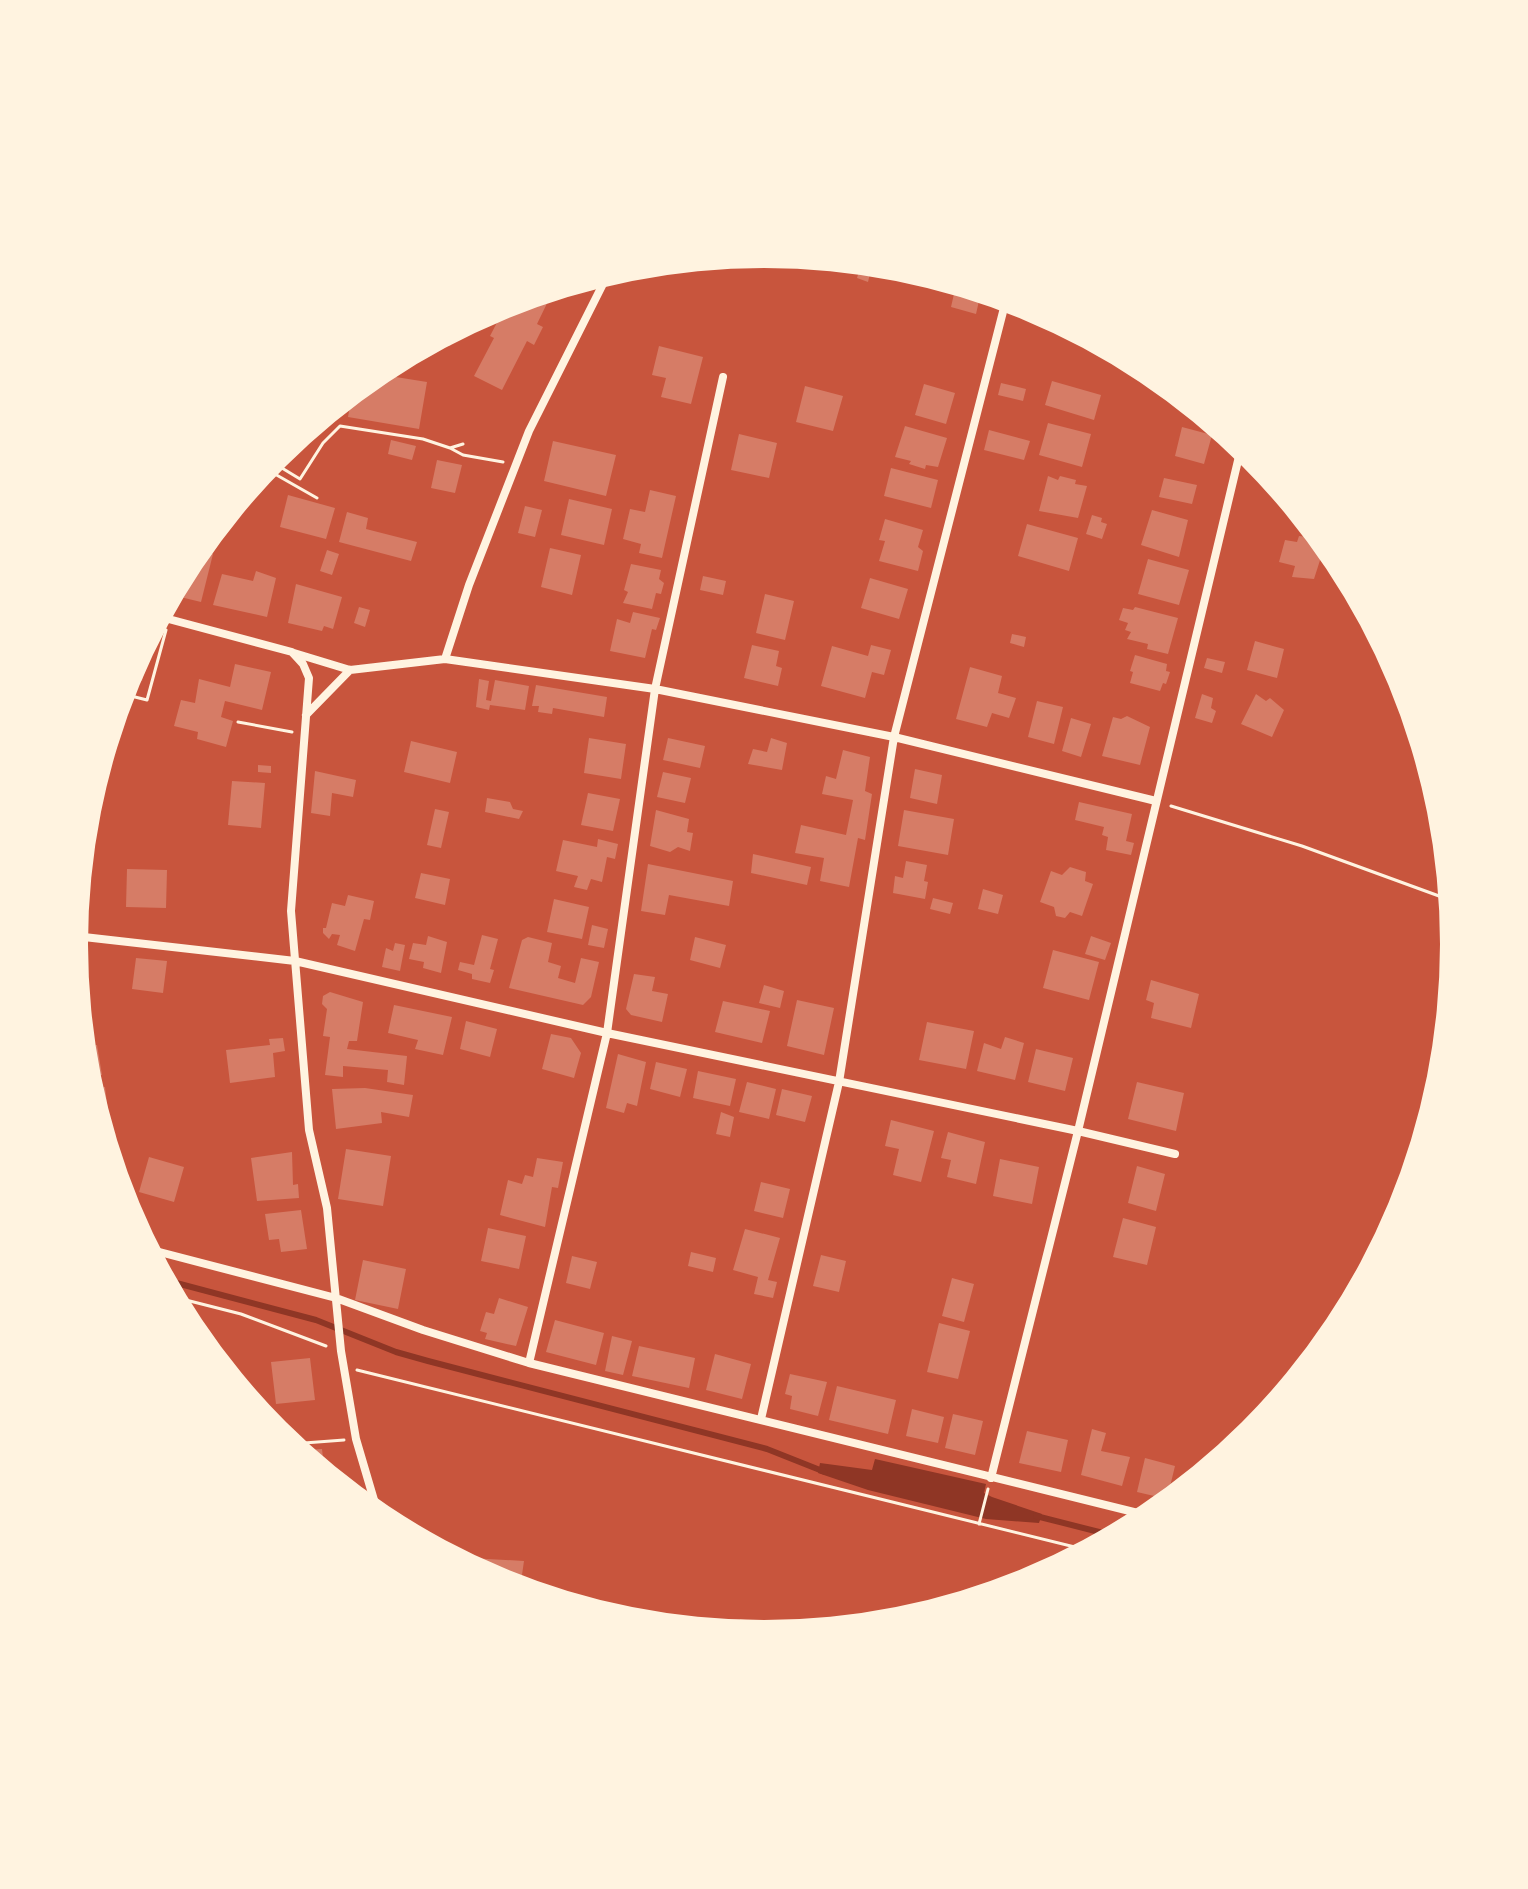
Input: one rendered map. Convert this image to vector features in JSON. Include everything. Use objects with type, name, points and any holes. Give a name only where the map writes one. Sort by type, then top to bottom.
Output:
[{"type":"street","points":[[445,659],[469,585],[529,431],[600,289]]},
{"type":"street","points":[[761,1419],[839,1082],[894,737],[1003,312]]},
{"type":"street","points":[[529,1363],[607,1033],[655,689],[723,377]]},
{"type":"street","points":[[991,1478],[1078,1131],[1238,462]]},
{"type":"street","points":[[172,620],[350,670],[445,659],[655,689],[894,737],[1156,801]]},
{"type":"street","points":[[292,652],[303,664],[309,678],[291,911],[309,1130],[327,1208],[343,1366],[356,1439],[373,1496]]},
{"type":"street","points":[[306,715],[350,670]]},
{"type":"street","points":[[88,937],[295,961],[607,1033],[1175,1154]]},
{"type":"street","points":[[163,1253],[336,1298],[423,1330],[529,1363],[1132,1512]]},
{"type":"path","points":[[283,469],[300,479],[323,443],[340,426],[423,439],[463,455],[500,460],[514,467]]},
{"type":"path","points":[[450,448],[463,444]]},
{"type":"path","points":[[277,475],[317,498]]},
{"type":"path","points":[[135,697],[147,700],[159,643]]},
{"type":"path","points":[[238,722],[304,734]]},
{"type":"path","points":[[1156,801],[1302,846],[1439,896]]},
{"type":"path","points":[[191,1301],[241,1314],[341,1351]]},
{"type":"path","points":[[343,1366],[1072,1546]]},
{"type":"path","points":[[307,1443],[356,1439]]},
{"type":"path","points":[[979,1524],[991,1478]]},
{"type":"shaded area","points":[[875,1459],[986,1484],[984,1493],[1042,1514],[1039,1523],[986,1519],[868,1490],[818,1473],[820,1463],[872,1470]]},
{"type":"building","points":[[858,275],[869,277],[868,282],[857,278]]},
{"type":"building","points":[[953,296],[978,303],[976,314],[951,307]]},
{"type":"building","points":[[547,304],[537,324],[543,327],[534,345],[527,341],[502,390],[474,376],[494,338],[490,336],[496,324]]},
{"type":"building","points":[[659,346],[703,357],[691,404],[661,397],[666,378],[652,375]]},
{"type":"building","points":[[396,377],[427,382],[419,429],[348,417],[349,410]]},
{"type":"building","points":[[1052,381],[1101,395],[1094,420],[1045,405]]},
{"type":"building","points":[[1001,383],[1026,389],[1023,401],[998,395]]},
{"type":"building","points":[[924,384],[955,393],[946,424],[915,415]]},
{"type":"building","points":[[805,386],[843,396],[833,431],[796,422]]},
{"type":"building","points":[[1048,423],[1091,434],[1082,467],[1039,455]]},
{"type":"building","points":[[905,426],[947,438],[938,467],[926,465],[925,469],[895,457]]},
{"type":"building","points":[[1182,427],[1211,437],[1204,464],[1175,456]]},
{"type":"building","points":[[989,430],[1030,441],[1024,460],[984,450]]},
{"type":"building","points":[[739,434],[777,443],[769,478],[731,470]]},
{"type":"building","points":[[391,440],[416,446],[412,460],[388,454]]},
{"type":"building","points":[[553,441],[616,455],[606,496],[544,481]]},
{"type":"building","points":[[437,460],[462,465],[455,493],[431,488]]},
{"type":"building","points":[[891,468],[938,480],[931,508],[884,496]]},
{"type":"building","points":[[1048,476],[1058,480],[1060,476],[1076,480],[1075,484],[1087,486],[1078,518],[1039,511]]},
{"type":"building","points":[[1164,478],[1197,485],[1192,504],[1159,497]]},
{"type":"building","points":[[650,490],[676,496],[662,558],[639,553],[641,544],[623,539],[630,509],[645,512]]},
{"type":"building","points":[[288,495],[335,508],[326,539],[280,527]]},
{"type":"building","points":[[569,499],[612,509],[604,545],[561,535]]},
{"type":"building","points":[[525,506],[542,510],[535,537],[518,533]]},
{"type":"building","points":[[1152,510],[1188,520],[1179,557],[1141,545]]},
{"type":"building","points":[[347,512],[368,518],[366,529],[417,542],[411,561],[339,542]]},
{"type":"building","points":[[1092,515],[1102,518],[1101,522],[1107,524],[1102,539],[1086,534]]},
{"type":"building","points":[[885,519],[923,530],[918,547],[923,551],[918,571],[879,561],[885,541],[879,540]]},
{"type":"building","points":[[1027,524],[1078,538],[1069,571],[1018,556]]},
{"type":"building","points":[[1299,536],[1302,536],[1320,561],[1314,579],[1292,577],[1295,566],[1279,562],[1285,540],[1297,542]]},
{"type":"building","points":[[550,548],[581,555],[572,595],[541,587]]},
{"type":"building","points":[[327,550],[339,554],[332,575],[320,571]]},
{"type":"building","points":[[213,554],[213,554],[201,602],[184,598]]},
{"type":"building","points":[[1148,559],[1189,570],[1179,605],[1138,594]]},
{"type":"building","points":[[631,564],[661,570],[659,579],[664,583],[661,594],[656,593],[652,609],[623,603],[628,592],[624,590]]},
{"type":"building","points":[[256,571],[276,578],[267,617],[213,605],[222,574],[253,581]]},
{"type":"building","points":[[703,576],[726,581],[723,595],[700,590]]},
{"type":"building","points":[[870,578],[908,589],[899,619],[861,608]]},
{"type":"building","points":[[296,584],[342,597],[333,629],[324,626],[322,631],[288,623]]},
{"type":"building","points":[[765,594],[794,601],[785,640],[756,633]]},
{"type":"building","points":[[359,607],[370,610],[365,627],[354,623]]},
{"type":"building","points":[[1135,607],[1178,618],[1168,654],[1147,649],[1148,644],[1127,639],[1131,632],[1125,630],[1128,623],[1119,620],[1123,608],[1133,610]]},
{"type":"building","points":[[633,612],[660,618],[656,630],[652,629],[645,658],[610,651],[617,619],[630,623]]},
{"type":"building","points":[[1012,634],[1026,637],[1024,647],[1010,643]]},
{"type":"building","points":[[1255,641],[1284,649],[1277,678],[1247,670]]},
{"type":"building","points":[[752,645],[779,651],[776,666],[782,668],[778,686],[744,678]]},
{"type":"building","points":[[871,645],[891,650],[884,675],[872,672],[865,698],[821,686],[832,646],[868,656]]},
{"type":"building","points":[[1135,655],[1167,664],[1166,671],[1170,672],[1160,691],[1130,683]]},
{"type":"building","points":[[1207,658],[1225,662],[1222,673],[1204,668]]},
{"type":"building","points":[[235,664],[271,672],[262,710],[225,701],[221,717],[233,721],[226,747],[197,739],[198,732],[174,726],[181,700],[195,703],[199,679],[230,687]]},
{"type":"building","points":[[970,667],[1002,676],[998,693],[1016,698],[1009,718],[992,713],[987,727],[956,719]]},
{"type":"building","points":[[479,679],[489,681],[486,700],[491,701],[495,680],[529,686],[525,710],[490,705],[489,710],[476,707]]},
{"type":"building","points":[[536,685],[607,697],[604,717],[553,708],[552,714],[538,712],[539,706],[532,706]]},
{"type":"building","points":[[1202,694],[1213,698],[1211,708],[1216,711],[1212,723],[1195,718]]},
{"type":"building","points":[[1256,694],[1266,701],[1270,698],[1284,710],[1272,737],[1241,724]]},
{"type":"building","points":[[1037,701],[1063,707],[1054,744],[1028,737]]},
{"type":"building","points":[[1127,716],[1150,727],[1140,765],[1102,756],[1113,717],[1121,719]]},
{"type":"building","points":[[1071,718],[1091,724],[1081,757],[1062,751]]},
{"type":"building","points":[[589,738],[626,744],[621,779],[584,773]]},
{"type":"building","points":[[668,738],[705,746],[700,768],[663,760]]},
{"type":"building","points":[[771,738],[787,743],[782,770],[748,764],[753,749],[767,752]]},
{"type":"building","points":[[411,741],[457,752],[450,783],[404,772]]},
{"type":"building","points":[[843,750],[870,757],[865,791],[872,794],[865,840],[858,838],[849,887],[820,881],[824,858],[795,853],[801,825],[846,835],[853,800],[822,794],[826,776],[836,779]]},
{"type":"building","points":[[258,765],[271,766],[271,773],[258,772]]},
{"type":"building","points":[[915,769],[942,775],[937,804],[910,798]]},
{"type":"building","points":[[315,771],[356,780],[353,797],[332,793],[330,816],[311,813]]},
{"type":"building","points":[[663,772],[691,778],[685,803],[657,797]]},
{"type":"building","points":[[232,781],[265,783],[261,828],[228,825]]},
{"type":"building","points":[[588,793],[620,799],[613,831],[581,825]]},
{"type":"building","points":[[487,798],[510,802],[513,809],[523,811],[519,819],[485,812]]},
{"type":"building","points":[[1079,802],[1132,814],[1126,841],[1134,843],[1131,855],[1106,850],[1108,837],[1102,835],[1104,827],[1075,820]]},
{"type":"building","points":[[435,809],[449,812],[441,848],[427,845]]},
{"type":"building","points":[[656,810],[689,819],[687,832],[693,833],[690,851],[678,847],[670,852],[650,846]]},
{"type":"building","points":[[904,810],[954,819],[948,855],[898,846]]},
{"type":"building","points":[[598,839],[618,844],[615,859],[607,857],[602,882],[591,879],[587,890],[574,887],[578,876],[556,871],[563,840],[597,847]]},
{"type":"building","points":[[753,854],[811,867],[807,885],[751,873]]},
{"type":"building","points":[[906,861],[927,865],[925,899],[893,893],[895,876],[903,878]]},
{"type":"building","points":[[648,864],[733,881],[729,906],[669,895],[665,915],[641,911]]},
{"type":"building","points":[[1070,867],[1086,872],[1085,881],[1093,884],[1082,916],[1070,912],[1065,918],[1056,916],[1054,907],[1040,902],[1051,871],[1062,875]]},
{"type":"building","points":[[127,869],[167,870],[166,908],[126,907]]},
{"type":"building","points":[[421,873],[450,879],[445,905],[415,898]]},
{"type":"building","points":[[983,889],[1003,895],[998,914],[978,909]]},
{"type":"building","points":[[348,895],[374,901],[370,920],[364,919],[355,951],[337,945],[340,935],[332,934],[329,939],[323,933],[332,903],[345,906]]},
{"type":"building","points":[[933,898],[953,903],[950,914],[930,909]]},
{"type":"building","points":[[554,899],[589,907],[582,939],[547,932]]},
{"type":"building","points":[[592,925],[608,929],[604,948],[588,945]]},
{"type":"building","points":[[482,935],[498,939],[490,969],[494,970],[490,983],[472,979],[472,974],[458,970],[460,962],[474,965]]},
{"type":"building","points":[[428,936],[447,942],[441,973],[423,968],[424,962],[409,959],[413,943],[426,945]]},
{"type":"building","points":[[1091,936],[1111,943],[1105,960],[1085,954]]},
{"type":"building","points":[[528,937],[552,943],[548,962],[561,966],[558,978],[575,983],[581,958],[599,962],[591,997],[583,1005],[509,988],[522,940]]},
{"type":"building","points":[[695,937],[726,945],[720,968],[690,960]]},
{"type":"building","points":[[395,943],[405,945],[400,971],[382,967],[386,948],[393,951]]},
{"type":"building","points":[[1053,950],[1099,962],[1089,1000],[1043,988]]},
{"type":"building","points":[[136,958],[167,961],[163,993],[132,989]]},
{"type":"building","points":[[634,974],[655,977],[652,991],[668,994],[662,1022],[631,1015],[626,1009]]},
{"type":"building","points":[[1151,980],[1199,994],[1191,1028],[1151,1018],[1154,1003],[1146,1000]]},
{"type":"building","points":[[764,985],[784,991],[780,1008],[759,1003]]},
{"type":"building","points":[[330,992],[363,1002],[357,1041],[349,1041],[347,1049],[407,1056],[404,1085],[387,1082],[388,1070],[343,1066],[343,1077],[325,1075],[330,1037],[323,1036],[327,1009],[322,1004],[323,996]]},
{"type":"building","points":[[797,1000],[834,1008],[824,1055],[787,1046]]},
{"type":"building","points":[[723,1001],[770,1011],[762,1043],[715,1032]]},
{"type":"building","points":[[394,1005],[452,1017],[443,1055],[415,1049],[418,1040],[388,1033]]},
{"type":"building","points":[[466,1021],[497,1029],[490,1057],[460,1049]]},
{"type":"building","points":[[927,1022],[974,1031],[966,1069],[919,1060]]},
{"type":"building","points":[[551,1034],[571,1038],[581,1053],[574,1078],[542,1069]]},
{"type":"building","points":[[1005,1037],[1024,1043],[1015,1080],[977,1071],[984,1043],[1001,1049]]},
{"type":"building","points":[[283,1038],[285,1051],[273,1053],[275,1077],[230,1083],[226,1050],[270,1045],[269,1039]]},
{"type":"building","points":[[1036,1049],[1073,1058],[1065,1091],[1028,1082]]},
{"type":"building","points":[[618,1054],[646,1062],[637,1106],[627,1103],[624,1113],[606,1108]]},
{"type":"building","points":[[656,1062],[687,1069],[680,1097],[650,1089]]},
{"type":"building","points":[[698,1071],[736,1079],[730,1106],[693,1098]]},
{"type":"building","points":[[747,1082],[776,1089],[769,1119],[739,1112]]},
{"type":"building","points":[[1137,1082],[1184,1093],[1176,1131],[1128,1119]]},
{"type":"building","points":[[365,1088],[413,1095],[409,1117],[381,1112],[382,1123],[336,1129],[332,1089]]},
{"type":"building","points":[[782,1089],[812,1096],[805,1122],[776,1115]]},
{"type":"building","points":[[721,1112],[734,1117],[730,1137],[716,1134]]},
{"type":"building","points":[[891,1120],[934,1131],[921,1182],[893,1175],[899,1149],[885,1146]]},
{"type":"building","points":[[948,1132],[985,1142],[976,1184],[947,1177],[951,1160],[941,1158]]},
{"type":"building","points":[[346,1149],[391,1156],[383,1206],[338,1199]]},
{"type":"building","points":[[292,1152],[293,1185],[298,1184],[299,1198],[257,1201],[251,1158]]},
{"type":"building","points":[[149,1157],[184,1167],[174,1202],[139,1192]]},
{"type":"building","points":[[537,1158],[563,1162],[558,1188],[552,1187],[545,1227],[500,1215],[508,1180],[522,1184],[525,1175],[533,1177]]},
{"type":"building","points":[[1000,1159],[1039,1167],[1032,1204],[993,1196]]},
{"type":"building","points":[[1137,1166],[1165,1174],[1156,1211],[1128,1203]]},
{"type":"building","points":[[761,1182],[790,1189],[783,1218],[754,1211]]},
{"type":"building","points":[[301,1210],[307,1249],[281,1252],[279,1239],[269,1240],[265,1214]]},
{"type":"building","points":[[1123,1218],[1156,1227],[1147,1265],[1113,1257]]},
{"type":"building","points":[[488,1228],[526,1236],[519,1269],[481,1261]]},
{"type":"building","points":[[745,1229],[780,1238],[768,1280],[777,1282],[773,1298],[754,1294],[758,1277],[733,1270]]},
{"type":"building","points":[[691,1252],[716,1258],[713,1272],[688,1266]]},
{"type":"building","points":[[821,1255],[846,1261],[839,1292],[813,1286]]},
{"type":"building","points":[[572,1256],[597,1262],[590,1289],[566,1283]]},
{"type":"building","points":[[363,1260],[406,1269],[398,1309],[355,1300]]},
{"type":"building","points":[[952,1278],[974,1284],[964,1322],[942,1316]]},
{"type":"building","points":[[499,1298],[528,1307],[516,1346],[485,1339],[487,1333],[480,1331],[486,1312],[494,1314]]},
{"type":"building","points":[[555,1320],[604,1333],[596,1365],[546,1352]]},
{"type":"building","points":[[939,1323],[970,1331],[958,1379],[927,1372]]},
{"type":"building","points":[[612,1336],[632,1341],[623,1375],[605,1371]]},
{"type":"building","points":[[639,1346],[695,1358],[689,1388],[632,1376]]},
{"type":"building","points":[[715,1354],[751,1364],[742,1399],[706,1390]]},
{"type":"building","points":[[310,1358],[315,1400],[276,1404],[271,1362]]},
{"type":"building","points":[[790,1374],[827,1382],[818,1416],[790,1409],[792,1396],[785,1394]]},
{"type":"building","points":[[837,1386],[896,1400],[888,1434],[829,1420]]},
{"type":"building","points":[[912,1409],[944,1417],[938,1443],[906,1436]]},
{"type":"building","points":[[953,1414],[983,1421],[975,1455],[945,1448]]},
{"type":"building","points":[[1092,1429],[1106,1433],[1101,1451],[1130,1457],[1122,1486],[1081,1475]]},
{"type":"building","points":[[1027,1431],[1068,1440],[1061,1472],[1019,1463]]},
{"type":"building","points":[[1145,1458],[1175,1466],[1170,1485],[1155,1496],[1137,1492]]},
{"type":"building","points":[[482,1559],[524,1561],[522,1575]]},
{"type":"waterway","points":[[180,1284],[316,1320],[396,1352],[428,1361],[767,1449],[825,1472]]},
{"type":"waterway","points":[[1036,1516],[1099,1532]]}]
